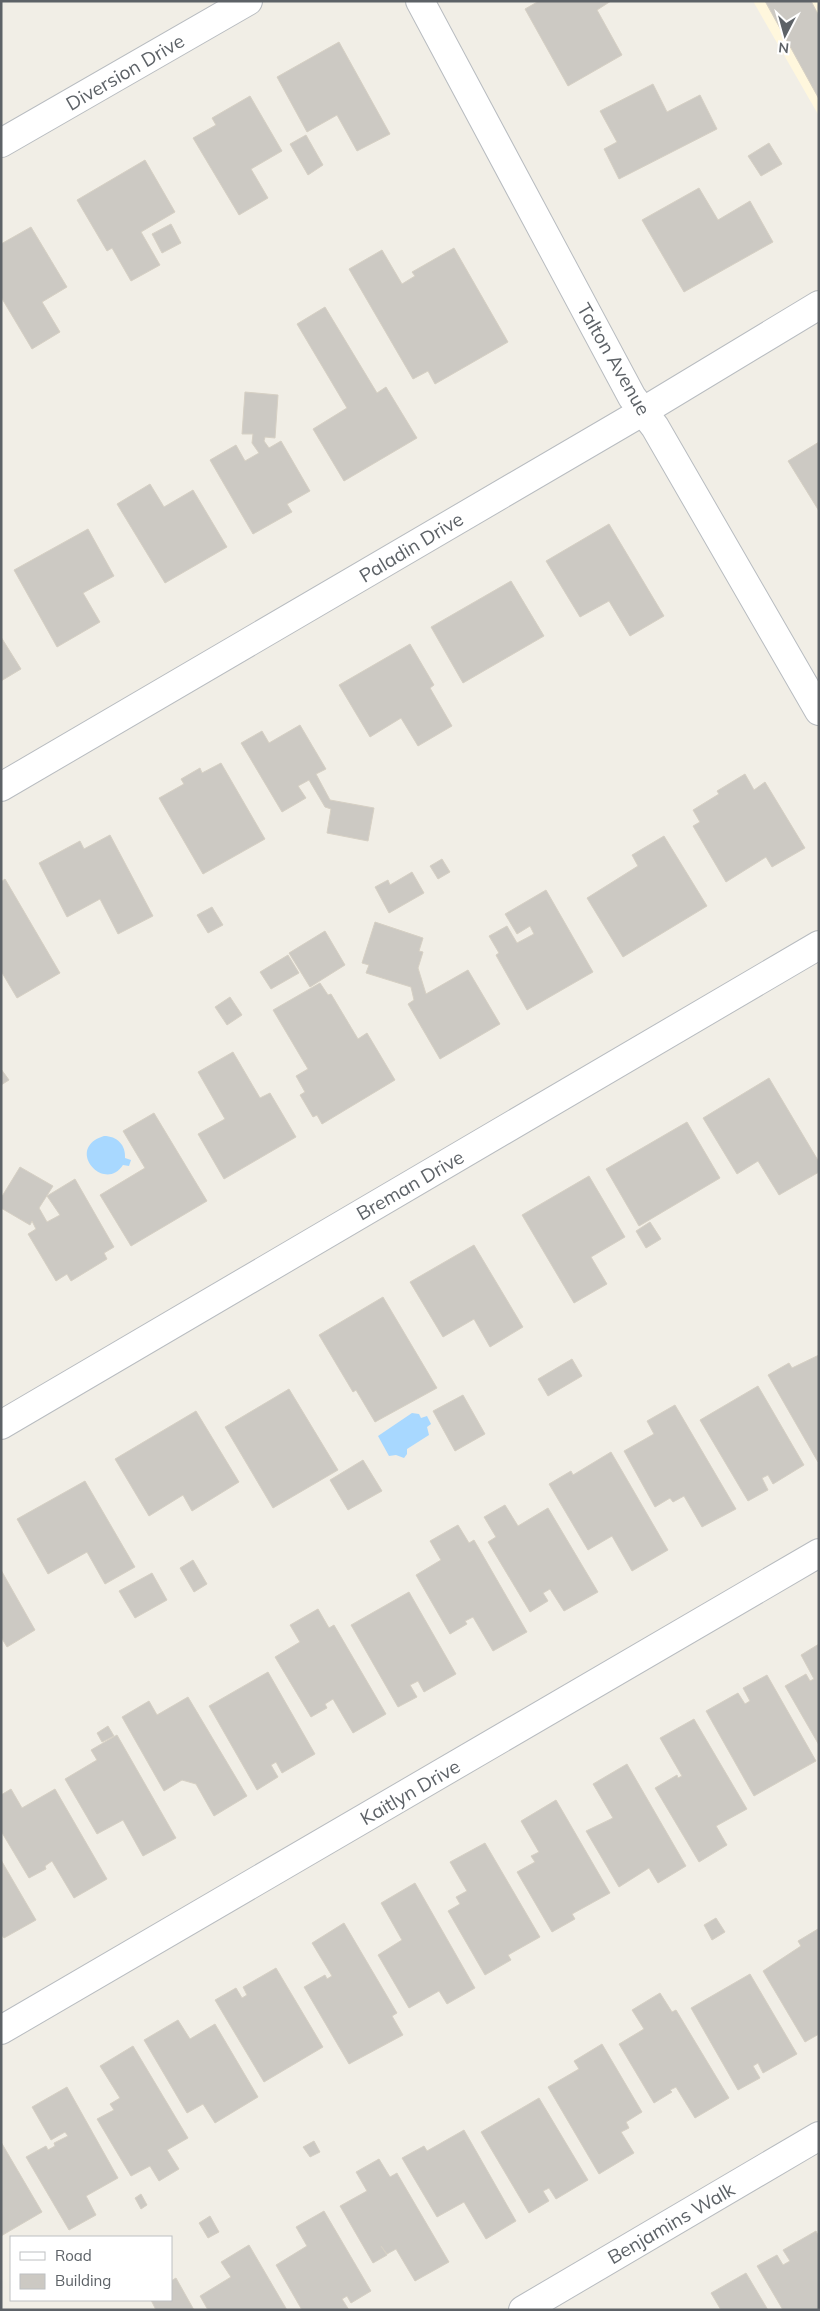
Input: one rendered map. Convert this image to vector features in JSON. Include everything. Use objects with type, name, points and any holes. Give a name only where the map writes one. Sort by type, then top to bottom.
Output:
[{"type":"street","name":"Diversion Drive","points":[[1,143],[248,1]]},
{"type":"street","name":"Talton Avenue","points":[[420,1],[632,397],[655,427],[819,711]]},
{"type":"street","name":"Paladin Drive","points":[[1,787],[642,412],[819,306]]},
{"type":"street","name":"Breman Drive","points":[[1,1425],[819,945]]},
{"type":"street","name":"Kaitlyn Drive","points":[[1,2030],[819,1553]]},
{"type":"street","name":"Benjamins Walk","points":[[523,2310],[819,2136]]},
{"type":"shaded area","points":[[753,1],[819,1],[819,116]]},
{"type":"water","points":[[104,1136],[109,1136],[120,1142],[124,1149],[125,1158],[131,1160],[129,1166],[123,1165],[115,1173],[106,1174],[98,1172],[91,1166],[87,1158],[87,1150],[93,1142]]},
{"type":"water","points":[[412,1413],[419,1414],[421,1418],[427,1416],[431,1424],[427,1427],[429,1435],[407,1449],[407,1454],[404,1458],[396,1455],[389,1456],[378,1436]]},
{"type":"building","points":[[539,1],[611,1],[597,10],[622,55],[568,86],[525,9]]},
{"type":"building","points":[[765,1],[811,1],[819,16],[819,99]]},
{"type":"building","points":[[339,42],[390,134],[357,151],[337,115],[307,132],[277,77]]},
{"type":"building","points":[[653,84],[667,112],[700,95],[717,129],[619,179],[604,149],[617,142],[600,111]]},
{"type":"building","points":[[250,96],[282,151],[251,169],[268,198],[239,215],[193,138],[216,125],[212,118]]},
{"type":"building","points":[[306,135],[323,165],[308,175],[290,144]]},
{"type":"building","points":[[769,143],[782,164],[761,176],[748,156]]},
{"type":"building","points":[[145,160],[175,212],[141,232],[160,265],[131,281],[112,248],[107,251],[77,200]]},
{"type":"building","points":[[699,188],[718,220],[750,201],[773,242],[684,292],[642,220]]},
{"type":"building","points":[[171,224],[181,243],[162,253],[152,234]]},
{"type":"building","points":[[31,227],[67,287],[42,302],[60,332],[32,349],[1,297],[1,244]]},
{"type":"building","points":[[454,248],[508,342],[435,384],[428,371],[413,379],[349,269],[382,250],[402,284],[415,276],[412,272]]},
{"type":"building","points":[[325,307],[377,393],[386,387],[417,438],[344,481],[313,429],[347,408],[297,324]]},
{"type":"building","points":[[245,392],[278,395],[275,438],[265,437],[264,441],[269,448],[281,441],[310,491],[287,504],[292,512],[253,534],[210,460],[236,445],[245,461],[259,453],[252,443],[253,434],[242,434]]},
{"type":"building","points":[[819,442],[819,511],[788,461]]},
{"type":"building","points":[[150,484],[164,507],[193,490],[227,547],[165,583],[117,504]]},
{"type":"building","points":[[609,524],[664,616],[630,636],[609,601],[580,617],[546,561]]},
{"type":"building","points":[[88,529],[114,576],[83,593],[100,622],[57,647],[14,570]]},
{"type":"building","points":[[511,581],[544,636],[463,683],[431,627]]},
{"type":"building","points":[[1,637],[21,669],[1,681]]},
{"type":"building","points":[[410,644],[434,685],[430,688],[452,726],[418,746],[401,718],[370,737],[339,685]]},
{"type":"building","points":[[300,725],[326,769],[316,774],[330,800],[374,808],[368,841],[327,833],[331,809],[325,807],[309,780],[298,786],[306,798],[282,812],[241,743],[262,731],[269,743]]},
{"type":"building","points":[[221,763],[265,839],[203,874],[159,798],[184,784],[181,779],[200,768],[202,773]]},
{"type":"building","points":[[745,774],[754,790],[765,782],[805,848],[772,867],[766,857],[726,882],[693,826],[700,822],[693,810],[719,794],[717,791]]},
{"type":"building","points":[[110,835],[153,916],[118,934],[100,899],[67,917],[39,863],[80,841],[84,849]]},
{"type":"building","points":[[664,836],[707,906],[623,957],[587,898],[638,866],[632,855]]},
{"type":"building","points":[[442,859],[450,872],[438,879],[430,866]]},
{"type":"building","points":[[412,872],[424,893],[389,913],[375,887],[388,880],[390,885]]},
{"type":"building","points":[[5,879],[60,973],[17,998],[1,971],[1,882]]},
{"type":"building","points":[[546,890],[593,972],[527,1010],[497,957],[496,955],[499,953],[489,936],[507,926],[517,943],[534,934],[530,926],[517,934],[505,914]]},
{"type":"building","points":[[212,907],[223,925],[208,933],[197,915]]},
{"type":"building","points":[[375,922],[423,938],[419,951],[423,952],[418,968],[426,994],[468,970],[500,1024],[440,1059],[408,1004],[414,1000],[411,987],[366,973],[369,965],[362,963]]},
{"type":"building","points":[[325,931],[345,965],[310,987],[289,953]]},
{"type":"building","points":[[288,955],[299,973],[271,989],[260,972]]},
{"type":"building","points":[[320,983],[328,995],[331,994],[358,1039],[367,1033],[395,1080],[322,1124],[317,1115],[313,1117],[300,1095],[305,1092],[296,1076],[308,1069],[273,1010]]},
{"type":"building","points":[[230,997],[242,1015],[227,1025],[215,1007]]},
{"type":"building","points":[[233,1052],[260,1098],[270,1093],[296,1137],[224,1179],[198,1134],[225,1119],[198,1072]]},
{"type":"building","points":[[1,1069],[9,1080],[1,1085]]},
{"type":"building","points":[[769,1078],[819,1162],[819,1172],[779,1195],[758,1161],[737,1174],[703,1118]]},
{"type":"building","points":[[154,1113],[207,1201],[131,1246],[100,1195],[145,1168],[123,1131]]},
{"type":"building","points":[[687,1122],[720,1178],[639,1226],[606,1169]]},
{"type":"building","points":[[20,1167],[53,1186],[39,1208],[47,1222],[60,1215],[47,1196],[75,1179],[114,1247],[104,1253],[107,1259],[71,1281],[67,1274],[56,1281],[28,1234],[36,1229],[32,1221],[30,1225],[1,1208],[1,1198]]},
{"type":"building","points":[[589,1176],[625,1237],[591,1257],[607,1284],[574,1303],[522,1215]]},
{"type":"building","points":[[650,1222],[661,1239],[646,1248],[636,1231]]},
{"type":"building","points":[[474,1245],[523,1327],[490,1347],[474,1319],[443,1337],[410,1282]]},
{"type":"building","points":[[383,1297],[437,1388],[375,1422],[356,1390],[353,1392],[319,1335]]},
{"type":"building","points":[[819,1355],[818,1462],[768,1375],[789,1363],[792,1368]]},
{"type":"building","points":[[572,1359],[582,1376],[548,1396],[538,1379]]},
{"type":"building","points":[[758,1386],[804,1465],[773,1484],[768,1475],[762,1478],[768,1490],[748,1501],[700,1420]]},
{"type":"building","points":[[289,1389],[338,1470],[273,1508],[225,1427]]},
{"type":"building","points":[[463,1395],[485,1434],[455,1451],[433,1411]]},
{"type":"building","points":[[675,1405],[736,1509],[702,1527],[684,1496],[673,1502],[670,1498],[655,1507],[624,1451],[654,1434],[647,1421]]},
{"type":"building","points":[[196,1411],[239,1482],[192,1511],[183,1495],[149,1516],[115,1459]]},
{"type":"building","points":[[611,1452],[668,1550],[632,1571],[612,1536],[588,1550],[549,1484],[571,1471],[573,1475]]},
{"type":"building","points":[[363,1460],[382,1491],[348,1510],[330,1480]]},
{"type":"building","points":[[85,1481],[135,1567],[105,1584],[87,1552],[48,1574],[17,1519]]},
{"type":"building","points":[[505,1505],[518,1526],[548,1508],[598,1592],[564,1611],[550,1589],[543,1593],[548,1601],[530,1612],[488,1542],[496,1537],[484,1517]]},
{"type":"building","points":[[458,1525],[469,1543],[474,1540],[527,1632],[493,1651],[473,1617],[465,1621],[467,1624],[450,1634],[416,1575],[441,1560],[430,1541]]},
{"type":"building","points":[[193,1560],[207,1584],[194,1592],[180,1568]]},
{"type":"building","points":[[1,1570],[35,1630],[7,1647],[1,1637]]},
{"type":"building","points":[[152,1573],[167,1600],[135,1618],[119,1591]]},
{"type":"building","points":[[409,1592],[456,1674],[424,1692],[418,1681],[410,1685],[417,1697],[398,1707],[351,1625]]},
{"type":"building","points":[[318,1609],[329,1628],[334,1625],[386,1714],[353,1733],[333,1699],[325,1704],[327,1708],[311,1717],[275,1657],[300,1642],[290,1625]]},
{"type":"building","points":[[819,1644],[819,1745],[785,1686],[806,1674],[810,1681],[814,1679],[801,1655]]},
{"type":"building","points":[[268,1672],[315,1754],[282,1773],[276,1762],[271,1765],[278,1777],[257,1790],[209,1706]]},
{"type":"building","points":[[767,1675],[816,1761],[754,1796],[706,1711],[738,1693],[745,1704],[750,1701],[743,1688]]},
{"type":"building","points":[[188,1697],[247,1796],[214,1816],[196,1784],[182,1780],[164,1791],[122,1717],[149,1701],[157,1715]]},
{"type":"building","points":[[694,1719],[747,1809],[716,1826],[727,1845],[699,1862],[655,1788],[677,1775],[678,1778],[682,1776],[660,1738]]},
{"type":"building","points":[[108,1726],[114,1736],[102,1742],[97,1733]]},
{"type":"building","points":[[117,1735],[176,1838],[143,1856],[123,1820],[97,1834],[65,1779],[97,1760],[91,1750]]},
{"type":"building","points":[[627,1764],[686,1866],[658,1883],[649,1868],[619,1887],[586,1831],[613,1818],[593,1784]]},
{"type":"building","points":[[11,1789],[22,1808],[55,1789],[107,1879],[74,1898],[52,1861],[45,1866],[46,1869],[29,1878],[1,1831],[1,1795]]},
{"type":"building","points":[[556,1800],[610,1893],[572,1914],[575,1919],[552,1932],[517,1872],[535,1862],[531,1856],[539,1852],[521,1821]]},
{"type":"building","points":[[485,1843],[540,1937],[508,1955],[511,1960],[485,1975],[448,1911],[460,1904],[456,1897],[467,1891],[450,1862]]},
{"type":"building","points":[[1,1860],[36,1920],[4,1938],[1,1934]]},
{"type":"building","points":[[415,1883],[475,1988],[447,2004],[439,1991],[409,2008],[378,1955],[402,1940],[381,1903]]},
{"type":"building","points":[[716,1918],[725,1932],[712,1940],[704,1925]]},
{"type":"building","points":[[344,1923],[397,2013],[392,2016],[403,2035],[349,2064],[304,1987],[325,1975],[327,1979],[332,1976],[312,1943]]},
{"type":"building","points":[[818,1929],[819,2034],[805,2042],[763,1971],[801,1946],[798,1941]]},
{"type":"building","points":[[276,1968],[323,2047],[264,2082],[215,2000],[236,1988],[242,1998],[247,1995],[243,1987]]},
{"type":"building","points":[[750,1974],[797,2054],[763,2073],[758,2063],[753,2066],[760,2078],[738,2090],[691,2008]]},
{"type":"building","points":[[660,1993],[672,2012],[676,2010],[729,2098],[695,2118],[676,2087],[670,2090],[672,2092],[654,2103],[619,2044],[644,2029],[632,2010]]},
{"type":"building","points":[[178,2020],[190,2039],[215,2024],[258,2097],[215,2123],[203,2104],[187,2113],[144,2040]]},
{"type":"building","points":[[602,2044],[642,2112],[626,2122],[629,2128],[621,2132],[634,2153],[599,2174],[548,2087],[579,2069],[574,2061]]},
{"type":"building","points":[[133,2046],[188,2138],[167,2150],[179,2169],[159,2181],[150,2166],[131,2176],[97,2119],[114,2110],[110,2104],[120,2098],[100,2066]]},
{"type":"building","points":[[67,2087],[118,2178],[86,2196],[96,2215],[69,2230],[26,2157],[46,2146],[48,2150],[55,2146],[54,2143],[68,2136],[65,2132],[51,2140],[32,2107]]},
{"type":"building","points":[[539,2098],[588,2180],[556,2199],[549,2188],[543,2191],[549,2201],[529,2213],[481,2132]]},
{"type":"building","points":[[464,2130],[516,2221],[486,2239],[464,2202],[437,2217],[402,2158],[424,2146],[427,2151]]},
{"type":"building","points":[[314,2141],[320,2152],[310,2157],[303,2147]]},
{"type":"building","points":[[1,2142],[42,2212],[1,2236]]},
{"type":"building","points":[[379,2159],[390,2177],[397,2173],[449,2262],[415,2281],[396,2249],[387,2254],[381,2246],[387,2255],[373,2263],[340,2206],[367,2191],[356,2172]]},
{"type":"building","points":[[141,2194],[147,2205],[141,2209],[135,2198]]},
{"type":"building","points":[[324,2211],[371,2291],[351,2303],[347,2296],[342,2299],[349,2310],[302,2310],[276,2265],[307,2246],[296,2227]]},
{"type":"building","points":[[210,2216],[219,2232],[208,2238],[199,2223]]},
{"type":"building","points":[[816,2231],[819,2237],[819,2310],[783,2310],[757,2266],[777,2255],[783,2265],[790,2261],[783,2250]]},
{"type":"building","points":[[249,2245],[287,2310],[208,2310],[200,2296],[231,2277],[221,2262]]},
{"type":"building","points":[[746,2273],[768,2310],[721,2310],[711,2293]]},
{"type":"building","points":[[176,2278],[194,2310],[156,2310],[152,2301],[172,2301],[172,2280]]}]
